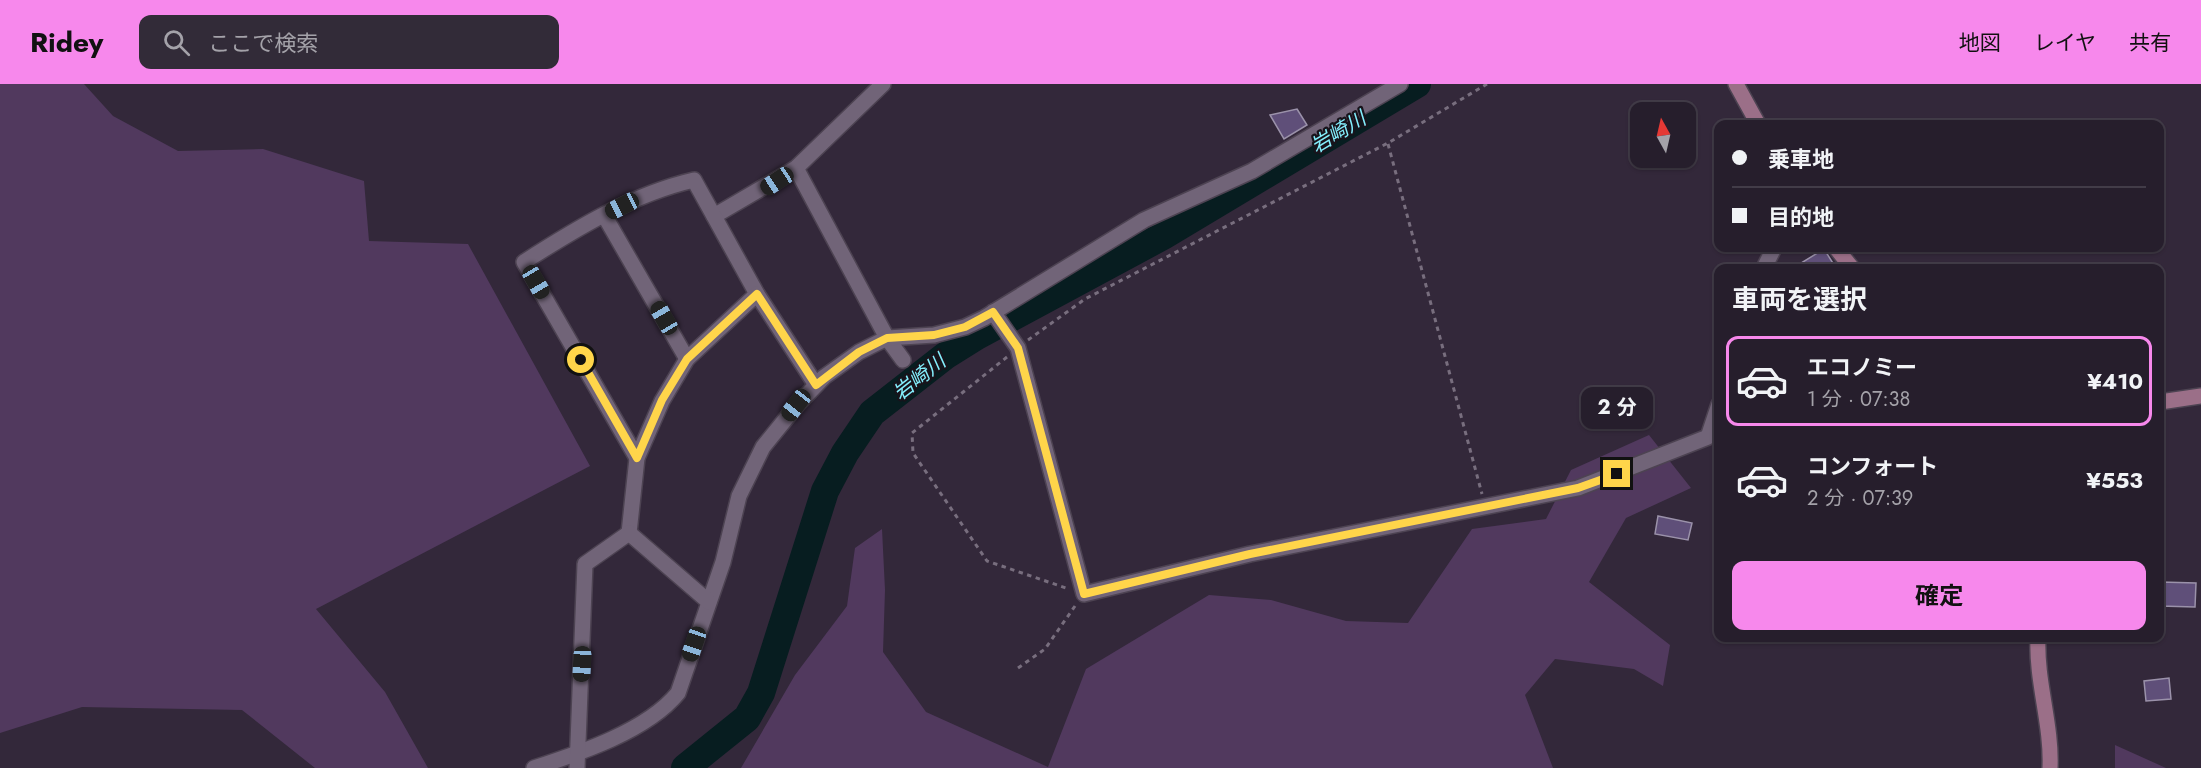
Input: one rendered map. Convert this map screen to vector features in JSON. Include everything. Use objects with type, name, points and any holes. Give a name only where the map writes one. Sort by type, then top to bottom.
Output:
[{"type":"street","points":[[714,216],[796,168],[884,84]]},
{"type":"street","points":[[534,768],[577,761],[664,710],[678,693],[723,562],[739,496],[763,447],[796,405],[816,385],[859,352],[887,338],[934,335],[965,327],[1144,220],[1252,171],[1400,84]]},
{"type":"street","points":[[1736,84],[1756,120]]},
{"type":"street","points":[[796,168],[887,338],[903,360]]},
{"type":"street","points":[[637,458],[524,262],[567,235],[659,188],[694,180],[757,294],[816,385]]},
{"type":"street","points":[[604,215],[687,359]]},
{"type":"street","points":[[1839,252],[1849,264]]},
{"type":"street","points":[[577,761],[585,564],[629,533],[637,458],[662,400],[687,359],[757,294]]},
{"type":"street","points":[[993,312],[1018,348],[1084,594],[1250,554],[1578,488],[1708,437],[1714,419]]},
{"type":"street","points":[[2164,401],[2201,396]]},
{"type":"street","points":[[629,533],[709,602]]},
{"type":"street","points":[[2038,642],[2037,661],[2051,751],[2050,768]]},
{"type":"path","points":[[1018,668],[1045,649],[1084,594],[987,561],[912,453],[912,434],[1018,348],[1085,299],[1388,143],[1487,84]]},
{"type":"path","points":[[1388,143],[1485,507]]},
{"type":"shaded area","points":[[0,84],[84,84],[113,116],[178,151],[263,149],[364,181],[369,241],[468,244],[590,466],[316,609],[385,692],[428,768],[315,768],[242,710],[82,707],[0,733]]},
{"type":"shaded area","points":[[1649,435],[1691,488],[1626,518],[1589,582],[1670,645],[1663,686],[1634,669],[1555,659],[1525,695],[1553,768],[741,768],[795,675],[847,606],[855,548],[882,529],[885,590],[883,652],[926,712],[1048,767],[1086,669],[1209,595],[1271,600],[1346,621],[1408,623],[1472,529],[1546,519],[1571,470]]},
{"type":"shaded area","points":[[2115,745],[2166,768],[2115,768]]},
{"type":"building","points":[[1297,109],[1307,125],[1284,139],[1270,115]]},
{"type":"building","points":[[1819,252],[1826,252],[1833,264],[1800,264]]},
{"type":"building","points":[[1658,516],[1692,523],[1688,540],[1655,534]]},
{"type":"building","points":[[2164,582],[2196,583],[2195,607],[2164,606]]},
{"type":"building","points":[[2169,678],[2171,699],[2146,701],[2144,681]]},
{"type":"waterway","name":"岩崎川","points":[[685,768],[747,718],[761,693],[825,491],[845,453],[872,413],[945,356],[977,336],[1163,236],[1417,84]]},
{"type":"route","points":[[581,360],[637,458],[662,400],[687,359],[757,294],[816,385],[859,352],[887,338],[934,335],[965,327],[993,312],[1018,348],[1084,594],[1250,554],[1578,488],[1617,474]]}]
